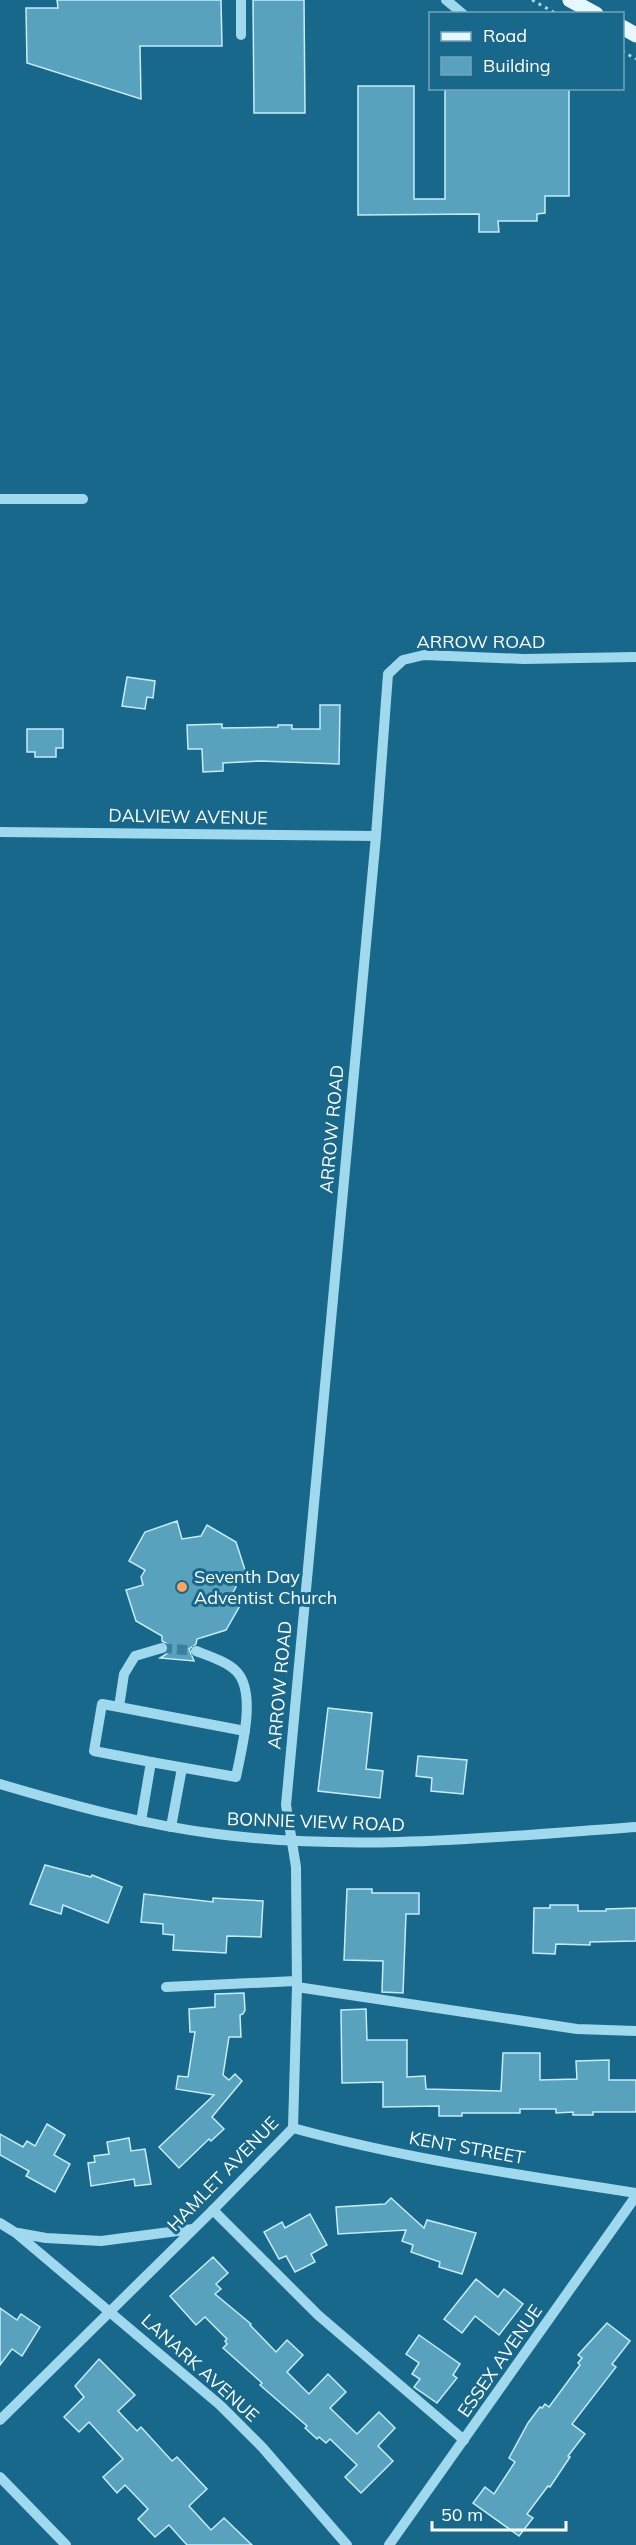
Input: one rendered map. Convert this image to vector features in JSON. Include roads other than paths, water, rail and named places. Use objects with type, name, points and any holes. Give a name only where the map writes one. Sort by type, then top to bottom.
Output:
[{"type":"street","points":[[241,0],[241,35]]},
{"type":"street","points":[[446,0],[461,12]]},
{"type":"street","points":[[0,499],[83,499]]},
{"type":"street","name":"ARROW ROAD","points":[[292,1840],[285,1805],[376,836],[385,690],[388,674],[403,660],[424,655],[524,658],[636,657]]},
{"type":"street","name":"DALVIEW AVENUE","points":[[0,832],[376,836]]},
{"type":"street","points":[[119,1707],[124,1674],[135,1656],[162,1648]]},
{"type":"street","points":[[196,1651],[212,1657],[237,1672],[246,1689],[245,1731],[236,1777],[94,1751],[102,1704],[245,1731]]},
{"type":"street","points":[[141,1821],[151,1762]]},
{"type":"street","points":[[171,1827],[182,1768]]},
{"type":"street","name":"BONNIE VIEW ROAD","points":[[0,1784],[141,1821],[218,1835],[292,1840],[433,1842],[636,1827]]},
{"type":"street","name":"HAMLET AVENUE","points":[[0,2420],[213,2211],[293,2128],[296,1867],[292,1840]]},
{"type":"street","points":[[166,1987],[296,1984],[577,2029],[636,2031]]},
{"type":"street","name":"KENT STREET","points":[[293,2128],[341,2142],[481,2169],[636,2194]]},
{"type":"street","name":"ESSEX AVENUE","points":[[389,2545],[636,2194]]},
{"type":"street","points":[[213,2211],[327,2322],[464,2440]]},
{"type":"street","name":"LANARK AVENUE","points":[[0,2223],[16,2233],[220,2405],[262,2447],[347,2545]]},
{"type":"street","name":"LANARK AVENUE","points":[[16,2233],[46,2238],[101,2241],[140,2238],[194,2229]]},
{"type":"street","points":[[0,2477],[66,2545]]},
{"type":"tunnel","points":[[162,1648],[196,1651]]},
{"type":"place","name":"Seventh Day Adventist Church","points":[[182,1587]]}]
